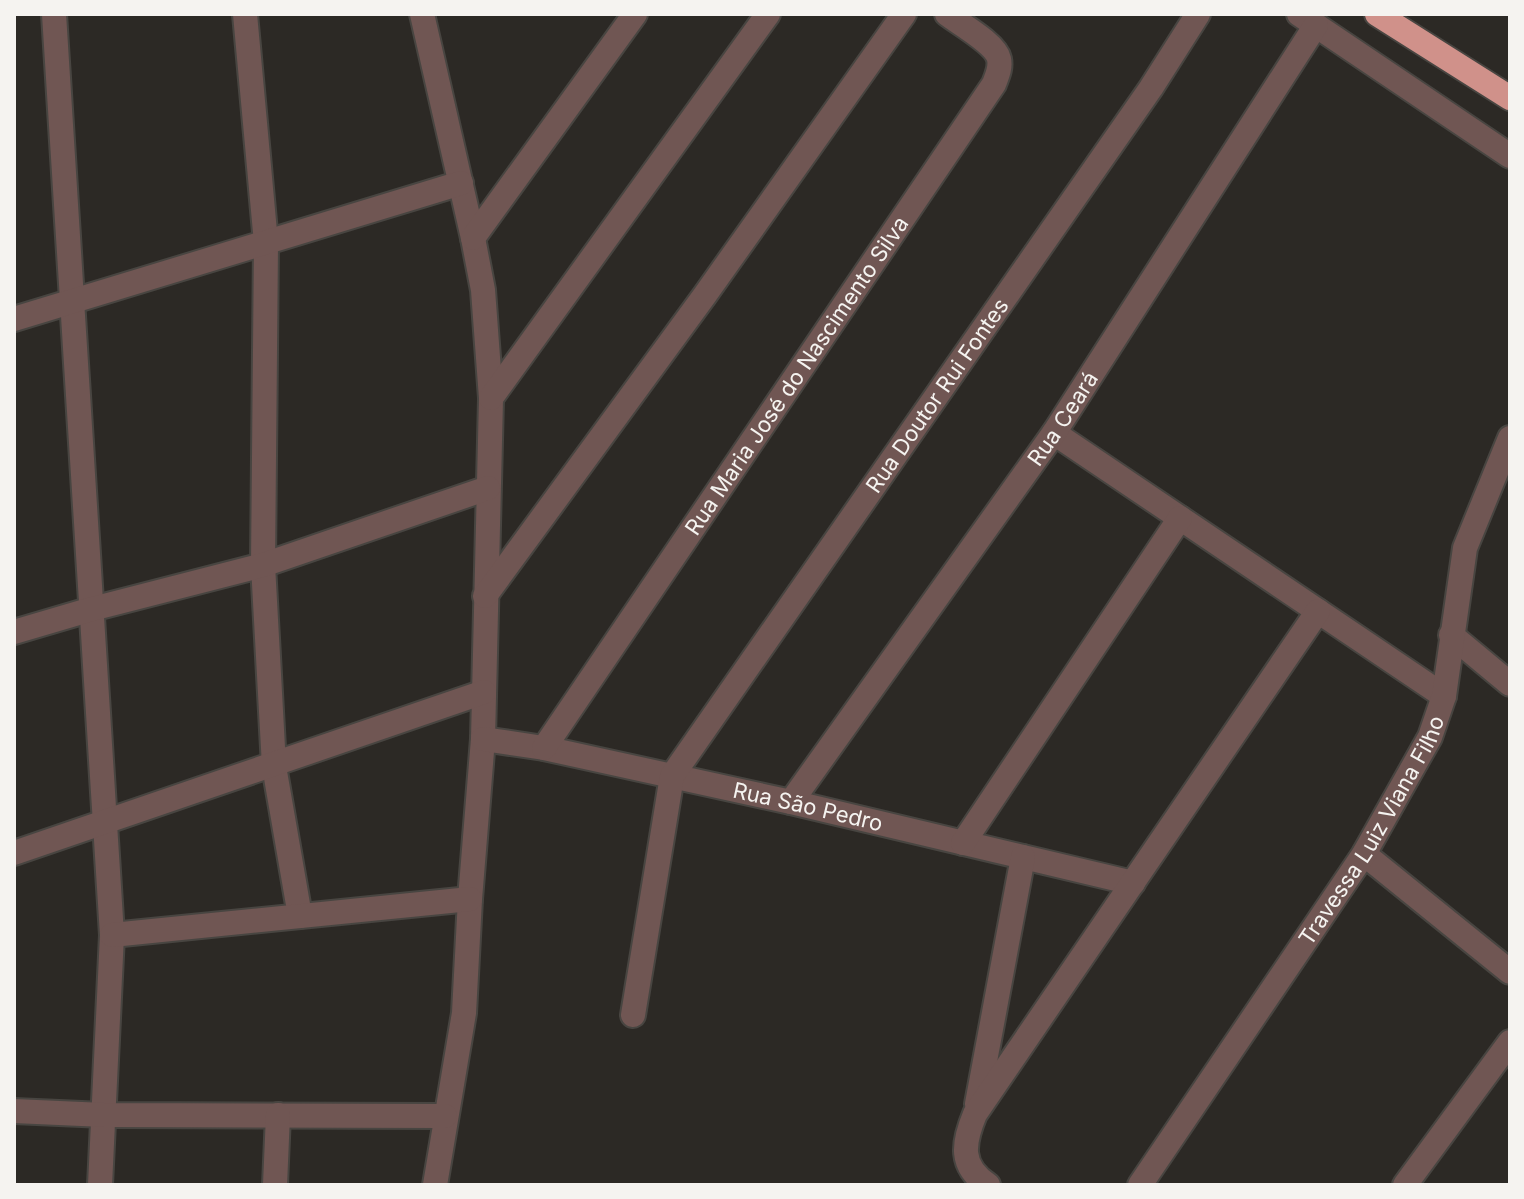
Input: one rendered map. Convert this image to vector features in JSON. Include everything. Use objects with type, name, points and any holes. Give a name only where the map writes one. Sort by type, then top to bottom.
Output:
[{"type":"highway","points":[[1377,14],[1510,98]]},
{"type":"street","points":[[54,14],[112,935],[100,1185]]},
{"type":"street","points":[[245,14],[266,243],[263,565],[274,766],[300,916]]},
{"type":"street","points":[[422,14],[483,290],[491,398],[483,739],[464,1013],[435,1185]]},
{"type":"street","points":[[473,238],[635,14]]},
{"type":"street","points":[[491,398],[768,14]]},
{"type":"street","points":[[485,596],[705,295],[904,14]]},
{"type":"street","name":"Rua Maria José do Nascimento Silva","points":[[544,748],[994,84],[999,69],[995,49],[947,14]]},
{"type":"street","name":"Rua Doutor Rui Fontes","points":[[672,776],[1151,88],[1198,14]]},
{"type":"street","points":[[1308,19],[1510,156]]},
{"type":"street","name":"Rua Ceará","points":[[791,802],[1054,433],[1308,19]]},
{"type":"street","points":[[14,319],[461,183]]},
{"type":"street","points":[[1054,433],[1444,696]]},
{"type":"street","name":"Travessa Luiz Viana Filho","points":[[1151,1181],[1364,854],[1430,737],[1444,696],[1465,548],[1510,438]]},
{"type":"street","points":[[14,632],[263,565],[488,488]]},
{"type":"street","points":[[963,843],[1180,518]]},
{"type":"street","points":[[975,1114],[1318,611]]},
{"type":"street","points":[[1451,635],[1510,684]]},
{"type":"street","points":[[14,853],[484,692]]},
{"type":"street","name":"Rua São Pedro","points":[[483,739],[544,748],[791,802],[1133,883]]},
{"type":"street","points":[[633,1015],[672,776]]},
{"type":"street","points":[[1364,854],[1510,972]]},
{"type":"street","points":[[988,1185],[976,1177],[965,1157],[967,1134],[975,1114],[1023,857]]},
{"type":"street","points":[[112,935],[470,899]]},
{"type":"street","points":[[1405,1185],[1510,1042]]},
{"type":"street","points":[[14,1111],[104,1115],[445,1116]]},
{"type":"street","points":[[275,1185],[278,1115]]}]
